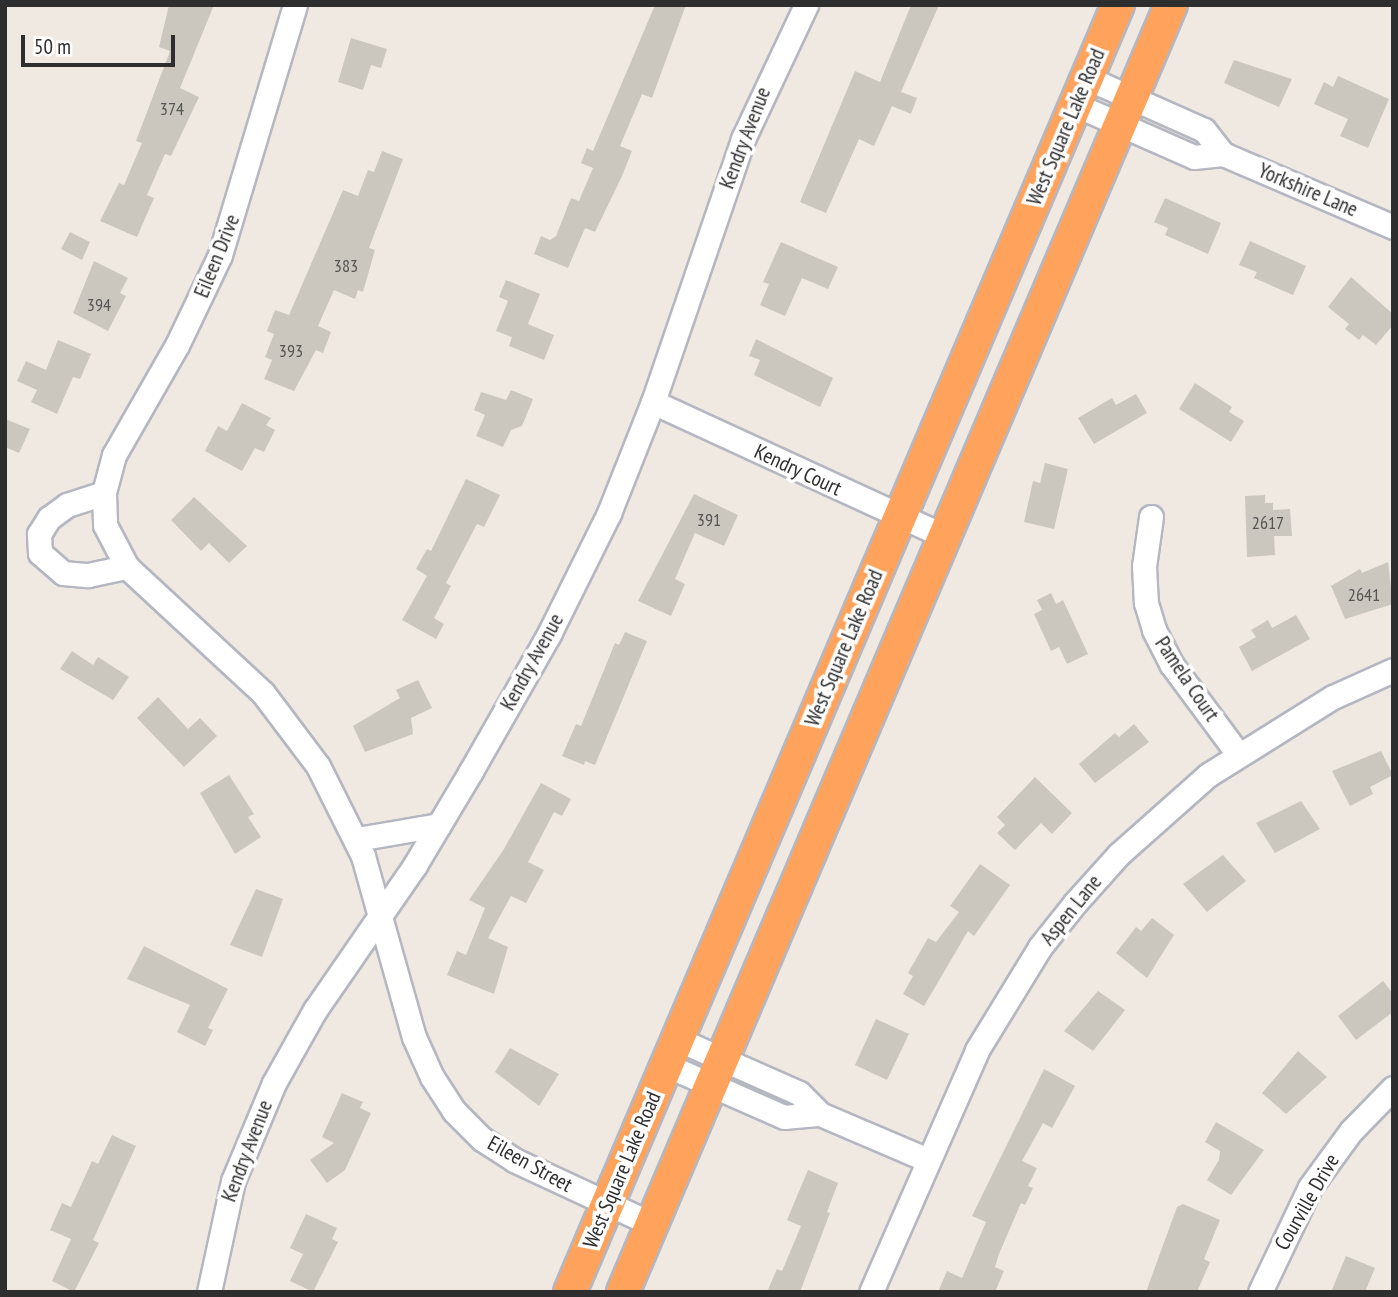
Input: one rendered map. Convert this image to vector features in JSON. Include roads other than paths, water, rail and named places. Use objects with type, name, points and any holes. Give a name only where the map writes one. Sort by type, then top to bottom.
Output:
[{"type":"highway","name":"West Square Lake Road","points":[[569,1292],[1118,5]]},
{"type":"highway","points":[[624,1292],[1171,5]]},
{"type":"street","name":"Eileen Drive","points":[[295,5],[220,255],[177,345],[114,455],[104,493],[105,525],[127,568],[279,711],[318,766],[357,839],[379,916]]},
{"type":"street","name":"Kendry Avenue","points":[[209,1292],[227,1202],[262,1107],[315,1010],[439,825],[574,585],[613,503],[653,402],[743,139],[806,5]]},
{"type":"street","name":"Yorkshire Lane","points":[[1082,92],[1126,112],[1194,157],[1223,154],[1393,227]]},
{"type":"street","name":"Kendry Court","points":[[653,402],[945,536]]},
{"type":"street","points":[[104,493],[67,505],[49,518],[39,534],[40,553],[55,569],[74,575],[127,568]]},
{"type":"street","name":"Pamela Court","points":[[1151,517],[1144,566],[1146,603],[1154,630],[1172,664],[1238,754]]},
{"type":"street","name":"Aspen Lane","points":[[871,1292],[977,1049],[1041,947],[1119,854],[1238,754],[1333,697],[1393,670]]},
{"type":"street","points":[[357,839],[439,825]]},
{"type":"street","name":"Eileen Street","points":[[379,916],[414,1037],[432,1077],[454,1111],[482,1139],[514,1160],[652,1224]]},
{"type":"street","points":[[672,1052],[716,1072],[784,1117],[820,1114],[928,1160]]},
{"type":"street","name":"Courville Drive","points":[[1260,1292],[1310,1187],[1351,1131],[1393,1088]]}]
